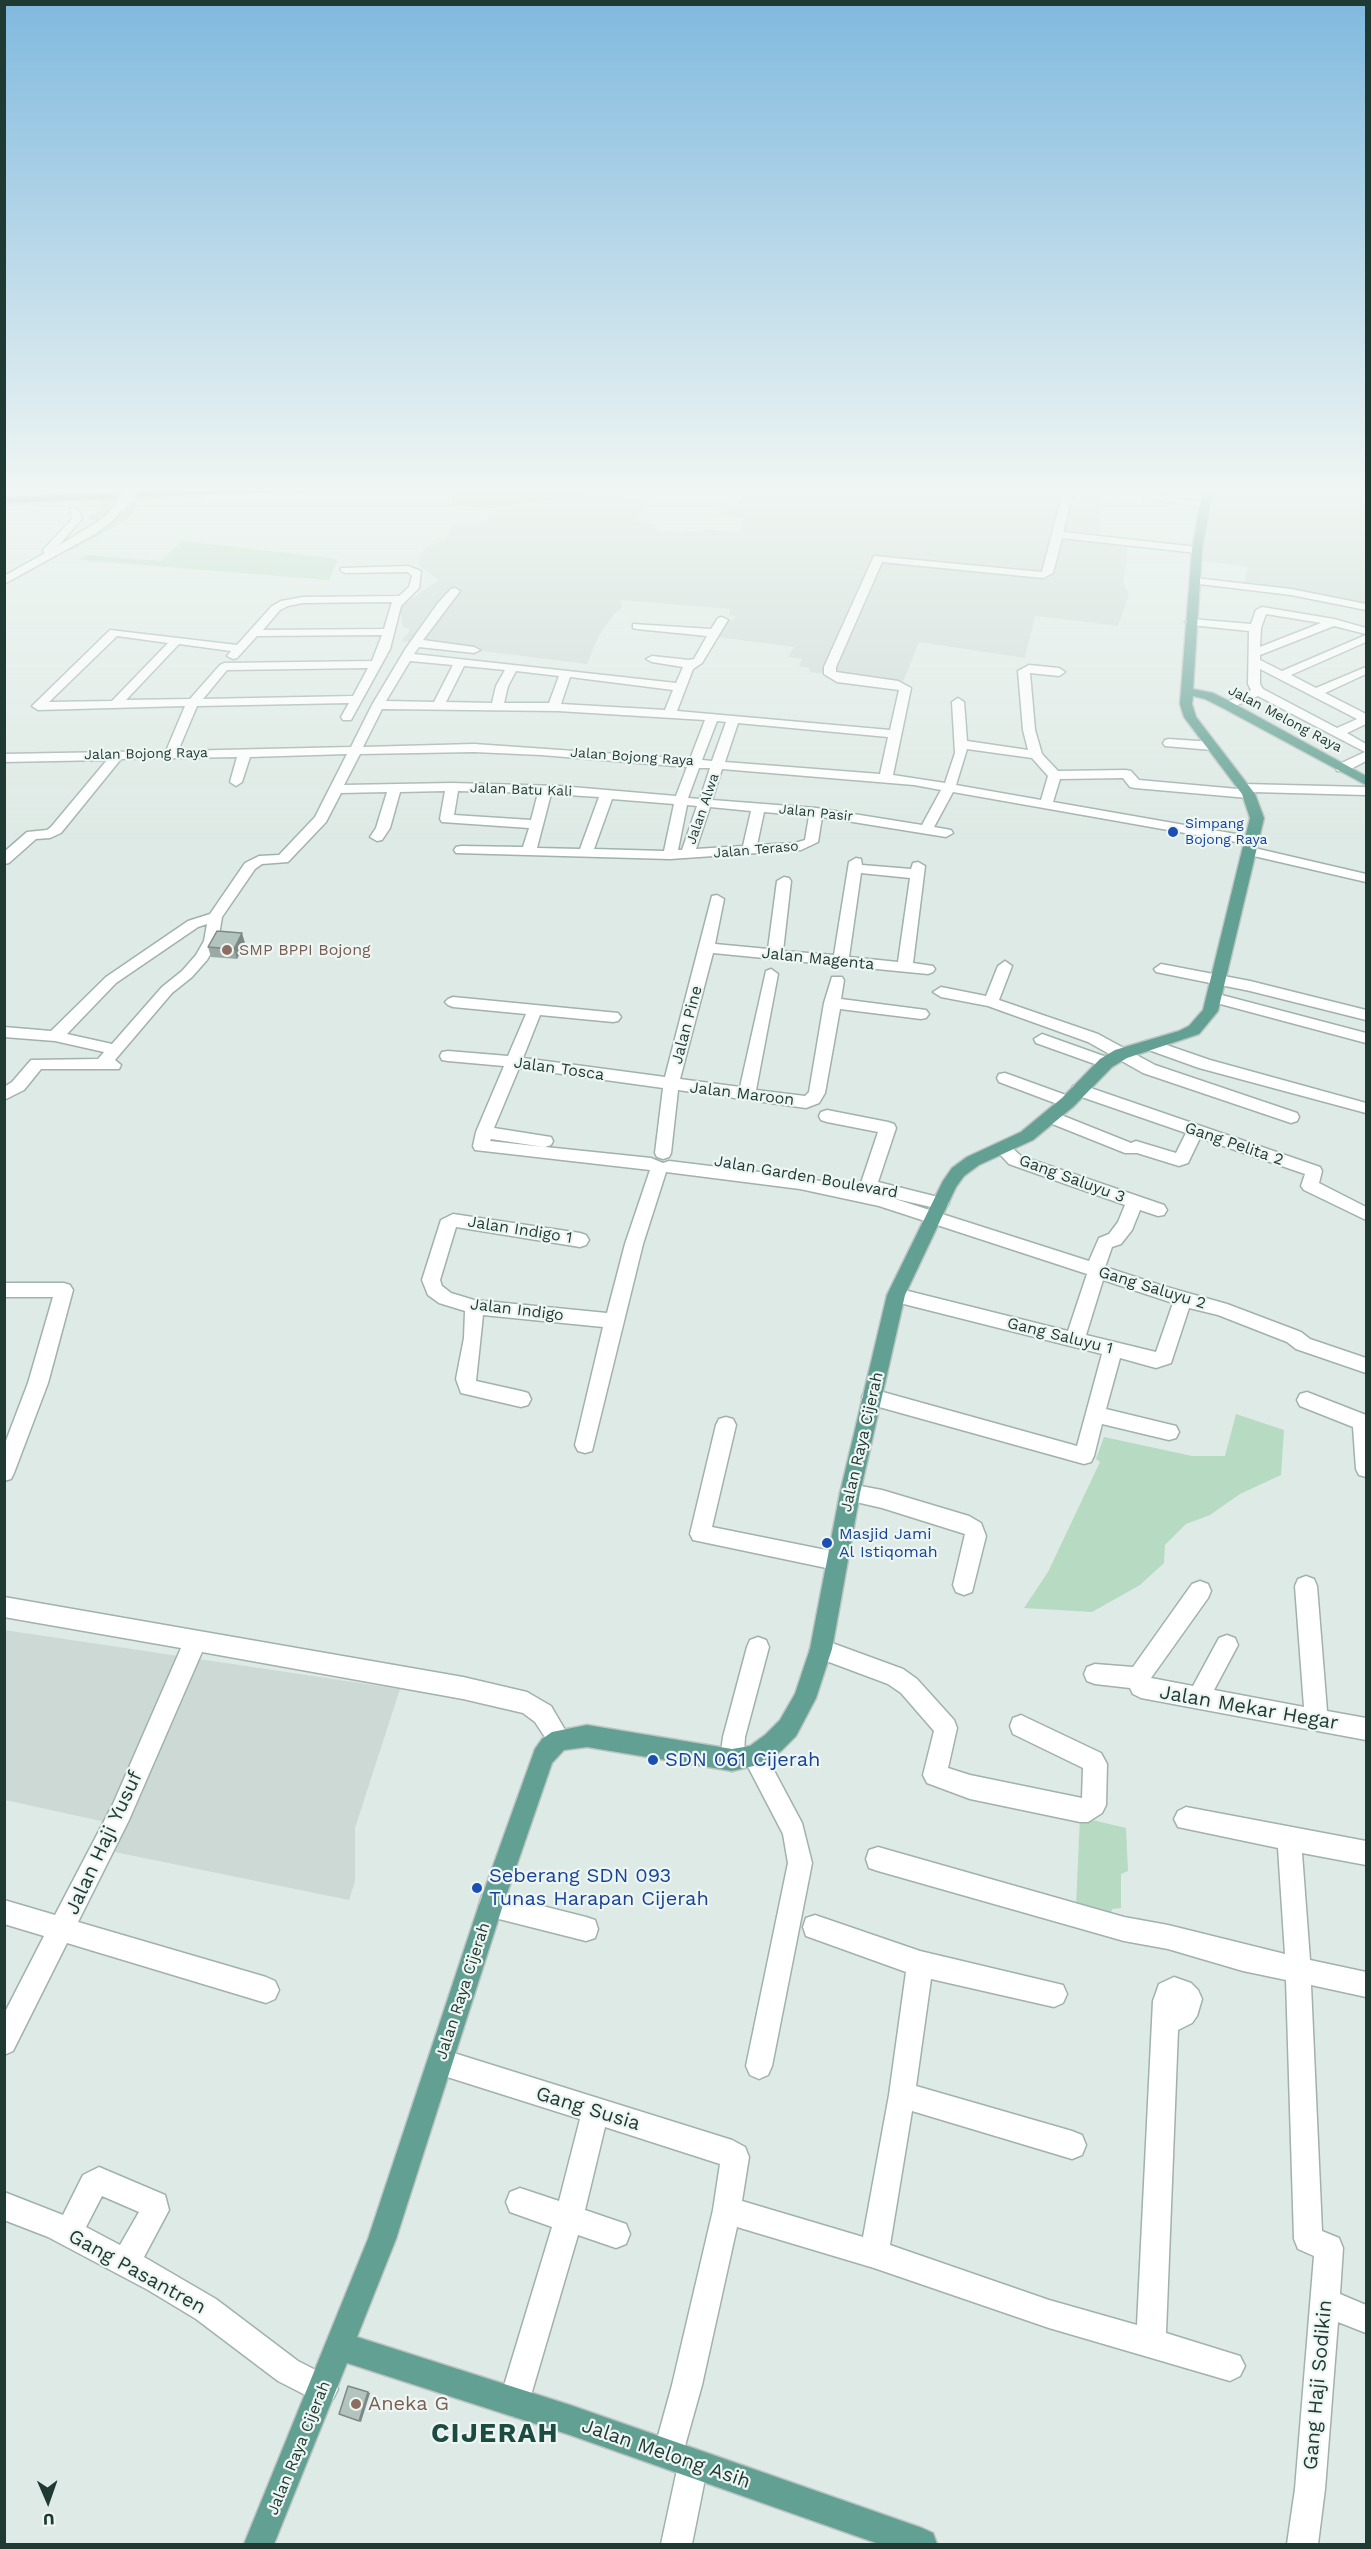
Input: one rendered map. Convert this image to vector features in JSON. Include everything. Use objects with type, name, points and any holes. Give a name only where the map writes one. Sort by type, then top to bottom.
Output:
[{"type":"main road","name":"Jalan Raya Cijerah","points":[[743,1758],[773,1743],[788,1728],[805,1698],[821,1648],[850,1493],[896,1295],[958,1172],[973,1161],[1027,1136],[1114,1059],[1194,1030],[1210,1011],[1257,818],[1246,791],[1187,710],[1186,691],[1193,606]]},
{"type":"main road","name":"Jalan Melong Raya","points":[[1186,691],[1209,696],[1366,781]]},
{"type":"main road","points":[[560,1740],[587,1736],[743,1758]]},
{"type":"main road","name":"Jalan Raya Cijerah","points":[[259,2544],[382,2239],[491,1905],[543,1757],[550,1747],[560,1740]]},
{"type":"main road","name":"Jalan Melong Asih","points":[[340,2346],[514,2402],[922,2544]]},
{"type":"street","points":[[171,753],[192,704],[276,608],[280,606]]},
{"type":"street","points":[[347,717],[377,664],[396,606]]},
{"type":"street","points":[[4,1095],[18,1086],[37,1064],[112,1060],[168,990],[202,957],[211,941],[215,917],[250,866],[259,860],[283,859],[321,819],[378,705],[442,606]]},
{"type":"street","points":[[857,606],[830,674],[837,678],[905,688],[886,778]]},
{"type":"street","points":[[1254,657],[1334,622],[1361,606]]},
{"type":"street","points":[[1366,631],[1334,622],[1265,609],[1262,610],[1255,628],[1254,657],[1254,684],[1258,691],[1366,749]]},
{"type":"street","points":[[652,659],[690,664],[698,661],[722,620]]},
{"type":"street","points":[[1191,622],[1255,628]]},
{"type":"street","points":[[637,626],[715,633]]},
{"type":"street","points":[[240,649],[176,641],[118,629],[38,706],[358,699]]},
{"type":"street","points":[[255,633],[389,632]]},
{"type":"street","points":[[1282,675],[1366,639]]},
{"type":"street","points":[[114,705],[176,641]]},
{"type":"street","points":[[416,643],[474,650]]},
{"type":"street","points":[[408,657],[681,687]]},
{"type":"street","points":[[1254,657],[1282,675],[1366,720]]},
{"type":"street","points":[[439,705],[461,662]]},
{"type":"street","points":[[224,667],[377,664]]},
{"type":"street","points":[[670,714],[690,664]]},
{"type":"street","points":[[497,705],[502,686],[512,667]]},
{"type":"street","points":[[1059,672],[1029,669],[1024,671],[1029,730],[1036,755],[1055,775],[1126,774],[1135,783],[1246,791],[1366,791]]},
{"type":"street","points":[[1316,693],[1366,670]]},
{"type":"street","points":[[554,707],[566,673]]},
{"type":"street","points":[[1354,676],[1366,682]]},
{"type":"street","points":[[1227,705],[1258,691]]},
{"type":"street","points":[[926,829],[950,786],[961,753],[958,702]]},
{"type":"street","points":[[378,705],[554,707],[712,717],[895,734]]},
{"type":"street","name":"Jalan Alwa","points":[[670,855],[681,800],[712,717]]},
{"type":"street","name":"Jalan Alwa","points":[[687,855],[733,719]]},
{"type":"street","points":[[1337,733],[1366,720]]},
{"type":"street","points":[[1169,743],[1212,746]]},
{"type":"street","points":[[962,744],[1036,755]]},
{"type":"street","name":"Jalan Bojong Raya","points":[[4,758],[171,753],[514,749],[886,778],[950,786],[1251,846],[1366,878]]},
{"type":"street","points":[[236,782],[245,752]]},
{"type":"street","points":[[4,860],[32,835],[50,834],[56,830],[118,755]]},
{"type":"street","points":[[1342,768],[1366,756]]},
{"type":"street","points":[[1046,804],[1055,775]]},
{"type":"street","points":[[452,787],[447,819],[536,824]]},
{"type":"street","name":"Jalan Batu Kali","points":[[336,789],[452,787],[545,790],[705,802]]},
{"type":"street","points":[[377,837],[383,828],[395,788]]},
{"type":"street","points":[[529,852],[545,790]]},
{"type":"street","points":[[585,854],[607,794]]},
{"type":"street","name":"Jalan Pasir","points":[[705,802],[816,812],[946,833]]},
{"type":"street","points":[[749,851],[758,807]]},
{"type":"street","name":"Jalan Teraso","points":[[461,850],[687,855],[808,845],[811,842],[816,812]]},
{"type":"street","points":[[841,961],[855,865],[917,870],[905,967]]},
{"type":"street","points":[[775,955],[784,881]]},
{"type":"street","name":"Jalan Pine","points":[[585,1445],[633,1244],[661,1160],[671,1084],[707,948],[717,899]]},
{"type":"street","points":[[55,1036],[111,980],[193,924],[215,917]]},
{"type":"street","name":"Jalan Magenta","points":[[707,948],[928,969]]},
{"type":"street","points":[[991,1002],[1005,966]]},
{"type":"street","points":[[1161,969],[1366,1038]]},
{"type":"street","points":[[747,1094],[771,974]]},
{"type":"street","points":[[837,980],[832,1003],[921,1014]]},
{"type":"street","points":[[1216,989],[1250,986],[1366,1015]]},
{"type":"street","points":[[941,992],[991,1002],[1093,1038],[1114,1059]]},
{"type":"street","points":[[453,1002],[613,1017]]},
{"type":"street","name":"Jalan Maroon","points":[[671,1084],[806,1102],[813,1099],[818,1093],[832,1003]]},
{"type":"street","points":[[514,1062],[535,1010]]},
{"type":"street","points":[[4,1032],[55,1036],[112,1060]]},
{"type":"street","points":[[1042,1039],[1114,1059],[1291,1117]]},
{"type":"street","points":[[1152,1045],[1204,1064],[1366,1108]]},
{"type":"street","name":"Jalan Tosca","points":[[448,1056],[514,1062],[671,1084]]},
{"type":"street","name":"Jalan Garden Boulevard","points":[[514,1062],[484,1132],[534,1146],[661,1160],[800,1183],[866,1191],[937,1210]]},
{"type":"street","name":"Gang Pelita 2","points":[[1005,1078],[1195,1131],[1314,1171],[1310,1186],[1366,1214]]},
{"type":"street","points":[[827,1116],[888,1128],[866,1191]]},
{"type":"street","points":[[1051,1117],[1131,1149],[1136,1147],[1179,1160],[1182,1159],[1195,1131]]},
{"type":"street","name":"Gang Saluyu 3","points":[[1002,1148],[1014,1160],[1135,1202],[1126,1225],[1115,1239],[1105,1243],[1075,1340]]},
{"type":"street","points":[[1135,1202],[1158,1210]]},
{"type":"street","name":"Gang Saluyu 2","points":[[937,1210],[1096,1271],[1221,1309],[1294,1337],[1303,1344],[1366,1366]]},
{"type":"street","name":"Jalan Indigo 1","points":[[431,1280],[447,1225],[453,1220],[580,1240]]},
{"type":"street","name":"Jalan Indigo","points":[[431,1280],[434,1290],[445,1298],[474,1307],[613,1321]]},
{"type":"street","points":[[4,1290],[64,1290],[38,1383],[4,1473]]},
{"type":"street","name":"Gang Saluyu 1","points":[[896,1295],[1156,1360],[1164,1358],[1183,1299]]},
{"type":"street","points":[[474,1307],[473,1338],[466,1379],[468,1387],[521,1399]]},
{"type":"street","points":[[872,1397],[1084,1456],[1113,1349]]},
{"type":"street","points":[[1307,1400],[1360,1422],[1363,1428],[1366,1468]]},
{"type":"street","points":[[1094,1414],[1169,1432]]},
{"type":"street","points":[[726,1425],[700,1534],[746,1541],[836,1561]]},
{"type":"street","points":[[850,1493],[882,1499],[969,1525],[974,1529],[976,1536],[964,1585]]},
{"type":"street","points":[[1306,1586],[1316,1719]]},
{"type":"street","name":"Jalan Mekar Hegar","points":[[1200,1591],[1138,1678],[1138,1683],[1145,1689],[1366,1730]]},
{"type":"street","points":[[4,1607],[463,1688],[527,1703],[543,1714],[560,1740]]},
{"type":"street","name":"Jalan Haji Yusuf","points":[[4,2042],[121,1812],[196,1640]]},
{"type":"street","points":[[1198,1698],[1227,1645]]},
{"type":"street","points":[[758,1647],[734,1737],[743,1758],[794,1831],[800,1863],[798,1884],[787,1923],[759,2066]]},
{"type":"street","points":[[821,1648],[895,1676],[909,1686],[946,1728],[935,1775],[970,1787],[1069,1808],[1088,1810],[1094,1805],[1095,1764],[1093,1761],[1048,1742],[1022,1726]]},
{"type":"street","points":[[1095,1674],[1138,1678]]},
{"type":"street","points":[[1186,1819],[1366,1853]]},
{"type":"street","points":[[1289,1837],[1296,1919],[1297,1970]]},
{"type":"street","points":[[878,1859],[1112,1926],[1168,1937],[1243,1958],[1366,1984]]},
{"type":"street","points":[[491,1905],[586,1929]]},
{"type":"street","points":[[4,1912],[266,1990]]},
{"type":"street","points":[[815,1927],[920,1964],[1054,1994]]},
{"type":"street","points":[[873,2254],[902,2095],[920,1964]]},
{"type":"street","name":"Gang Haji Sodikin","points":[[1297,1970],[1308,2239],[1329,2248],[1303,2544]]},
{"type":"street","points":[[1151,2343],[1166,2022]]},
{"type":"street","name":"Gang Susia","points":[[441,2062],[732,2154],[735,2157],[727,2210]]},
{"type":"street","points":[[902,2095],[1072,2145]]},
{"type":"street","points":[[514,2402],[569,2218],[596,2111]]},
{"type":"street","points":[[68,2234],[93,2185],[99,2181],[155,2205],[155,2210],[125,2263]]},
{"type":"street","points":[[520,2202],[616,2234]]},
{"type":"street","name":"Gang Pasantren","points":[[4,2206],[68,2234],[125,2263],[206,2309],[288,2371],[323,2389]]},
{"type":"street","points":[[676,2544],[687,2385],[727,2210],[873,2254],[1049,2314],[1230,2366]]},
{"type":"street","points":[[1325,2303],[1366,2319]]},
{"type":"shaded area","points":[[621,606],[622,608],[615,613],[598,637],[587,664],[401,641],[410,630],[403,627],[400,607]]},
{"type":"shaded area","points":[[693,606],[1125,606],[1118,626],[1035,616],[1025,658],[919,642],[903,682],[809,672],[810,668],[799,666],[802,659],[788,657],[794,647],[718,637],[728,619],[734,620],[735,616],[729,615],[730,609]]},
{"type":"shaded area","points":[[4,1630],[400,1689],[355,1828],[355,1881],[349,1900],[100,1849],[110,1823],[5,1800]]},
{"type":"green space","points":[[1236,1414],[1284,1430],[1281,1475],[1240,1494],[1210,1515],[1186,1524],[1165,1545],[1164,1563],[1140,1585],[1092,1612],[1024,1608],[1048,1572],[1100,1462],[1096,1459],[1104,1437],[1192,1456],[1225,1456]]},
{"type":"green space","points":[[1080,1817],[1126,1828],[1128,1871],[1121,1874],[1121,1908],[1112,1909],[1111,1915],[1076,1906]]},
{"type":"building","points":[[217,931],[242,933],[234,949],[208,947]]},
{"type":"building","name":"Aneka G","points":[[348,2386],[368,2392],[359,2421],[339,2414]]},
{"type":"place","name":"Simpang Bojong Raya","points":[[1173,832]]},
{"type":"place","name":"SMP BPPI Bojong","points":[[227,950]]},
{"type":"place","name":"Masjid Jami Al Istiqomah","points":[[827,1543]]},
{"type":"place","name":"SDN 061 Cijerah","points":[[653,1760]]},
{"type":"place","name":"Seberang SDN 093 Tunas Harapan Cijerah","points":[[477,1888]]},
{"type":"place","name":"Aneka G","points":[[356,2404]]},
{"type":"district","name":"CIJERAH","points":[[495,2434]]}]
